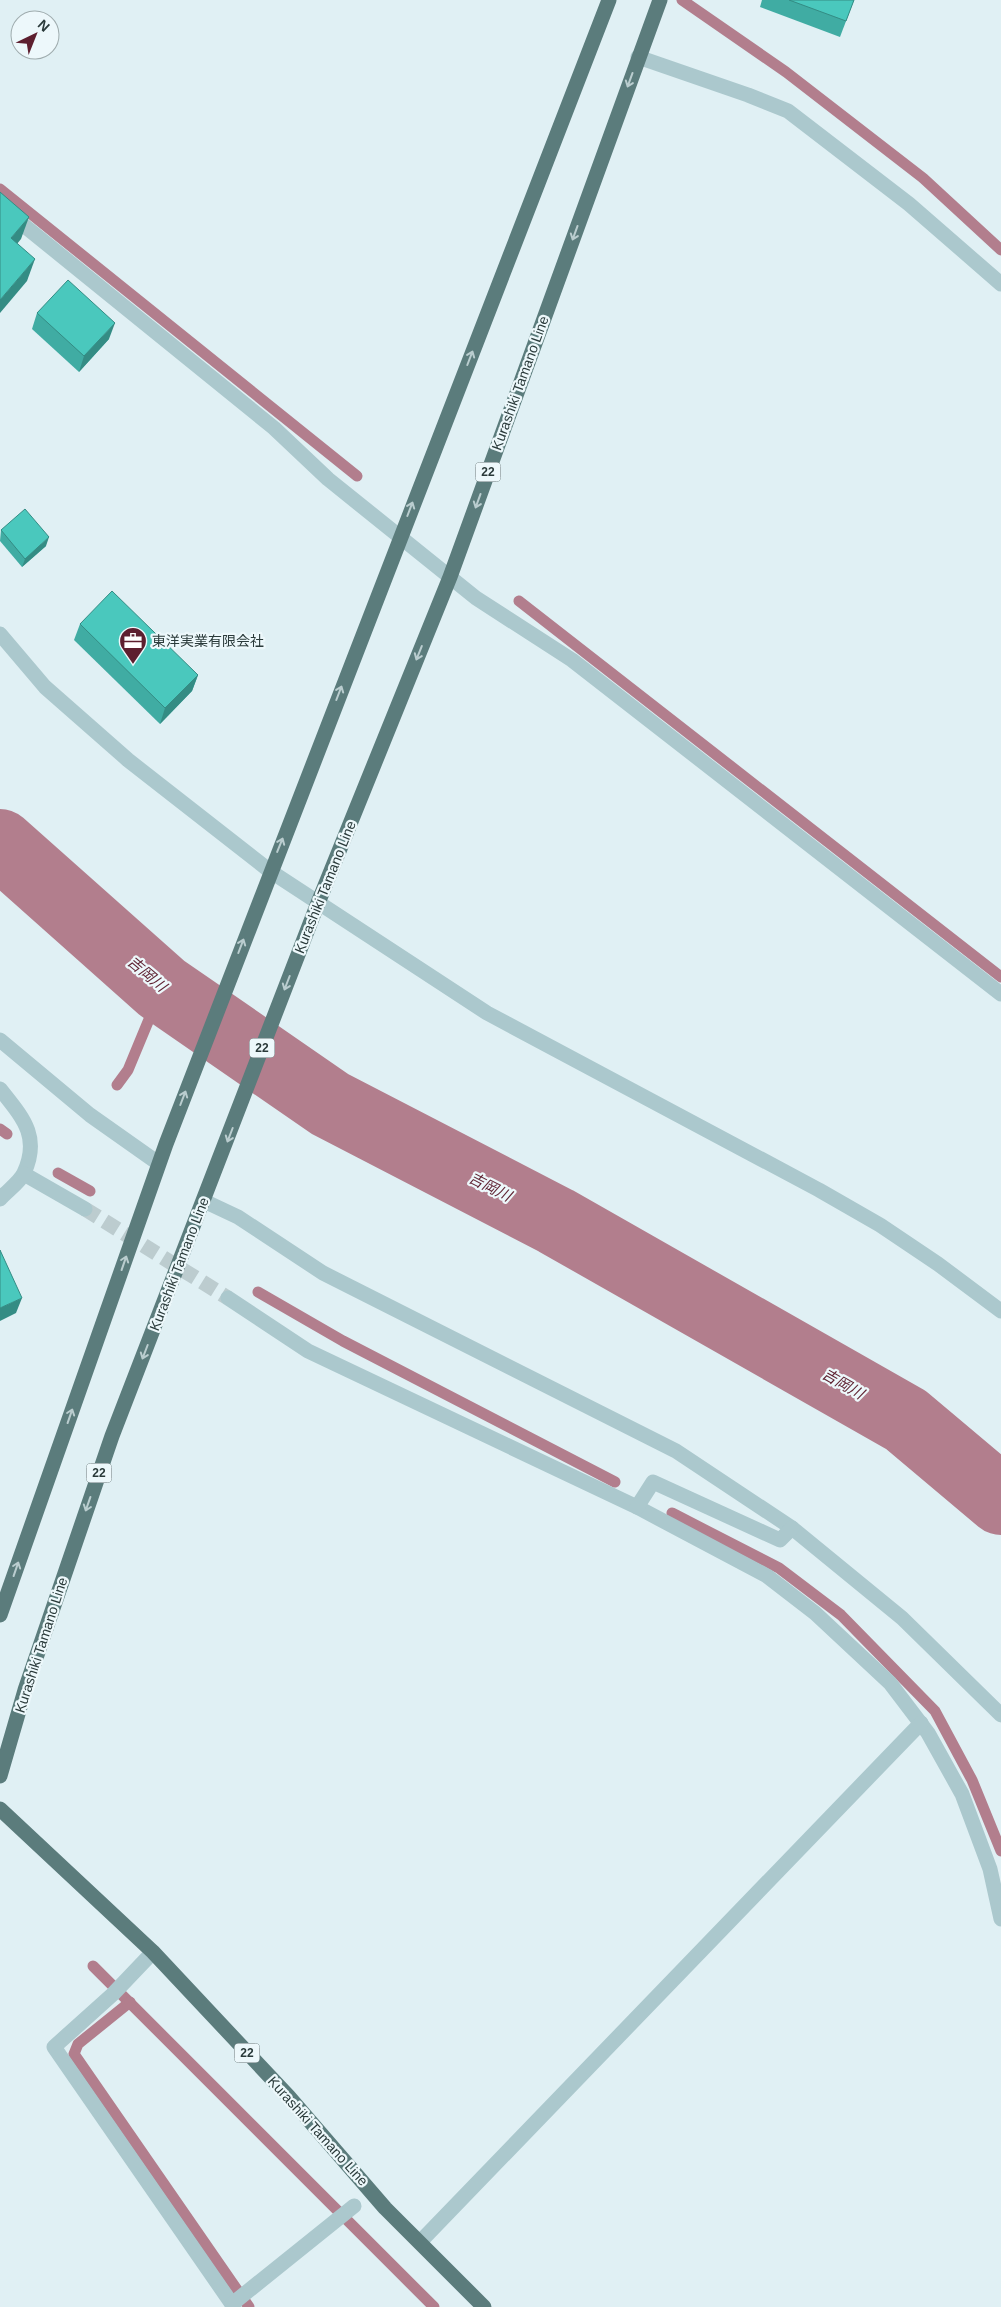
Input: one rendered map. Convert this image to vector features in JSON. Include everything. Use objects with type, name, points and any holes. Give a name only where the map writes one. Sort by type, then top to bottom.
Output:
[{"type":"main road","points":[[0,1615],[158,1163],[609,0]]},
{"type":"main road","name":"Kurashiki Tamano Line","points":[[0,1776],[25,1690],[112,1436],[318,903],[450,576],[660,0]]},
{"type":"main road","name":"Kurashiki Tamano Line","points":[[0,1809],[153,1952],[289,2097],[385,2208],[484,2307]]},
{"type":"street","points":[[638,57],[740,92],[788,111],[909,204],[1001,284]]},
{"type":"street","points":[[0,206],[274,428],[366,510],[400,535],[476,598],[572,660],[1001,994]]},
{"type":"street","points":[[0,634],[52,693],[128,760],[270,871],[487,1013],[819,1190],[880,1225],[1001,1311]]},
{"type":"street","points":[[0,1040],[90,1116],[158,1163]]},
{"type":"street","points":[[0,1089],[26,1121],[32,1146],[24,1174],[0,1199]]},
{"type":"street","points":[[24,1174],[85,1209]]},
{"type":"street","points":[[204,1201],[238,1217],[323,1273],[676,1452],[792,1528],[902,1618],[1001,1715]]},
{"type":"street","points":[[228,1298],[308,1351],[637,1507],[767,1576],[815,1613],[890,1683],[921,1724],[962,1794],[990,1869],[1001,1919]]},
{"type":"street","points":[[637,1507],[653,1482],[780,1540],[792,1528]]},
{"type":"street","points":[[420,2242],[921,1724]]},
{"type":"street","points":[[153,1952],[117,1990],[54,2047],[238,2300],[346,2212]]},
{"type":"building","points":[[789,0],[854,0],[846,21]]},
{"type":"building","points":[[0,192],[29,217],[11,238],[35,259],[0,300]]},
{"type":"building","points":[[68,280],[115,323],[84,356],[37,313]]},
{"type":"building","points":[[25,509],[49,537],[25,559],[1,530]]},
{"type":"building","name":"東洋実業有限会社","points":[[112,591],[198,675],[165,708],[80,624]]},
{"type":"building","points":[[0,1250],[22,1298],[0,1308]]},
{"type":"waterway","points":[[682,0],[786,72],[923,178],[1001,250]]},
{"type":"waterway","points":[[0,189],[357,476]]},
{"type":"waterway","points":[[519,601],[1001,977]]},
{"type":"waterway","name":"吉岡川","points":[[0,844],[162,988],[330,1104],[556,1221],[906,1420],[1001,1500]]},
{"type":"waterway","points":[[117,1085],[128,1070],[162,988]]},
{"type":"waterway","points":[[0,1129],[7,1134]]},
{"type":"waterway","points":[[58,1173],[90,1191]]},
{"type":"waterway","points":[[258,1292],[343,1341],[615,1482]]},
{"type":"waterway","points":[[995,1493],[1001,1485]]},
{"type":"waterway","points":[[672,1513],[779,1568],[841,1615],[935,1711],[972,1780],[1001,1851]]},
{"type":"waterway","points":[[93,1966],[434,2307]]},
{"type":"waterway","points":[[130,2002],[78,2044],[74,2054],[249,2307]]},
{"type":"tunnel","points":[[85,1209],[228,1298]]},
{"type":"place","name":"東洋実業有限会社","points":[[133,665]]}]
